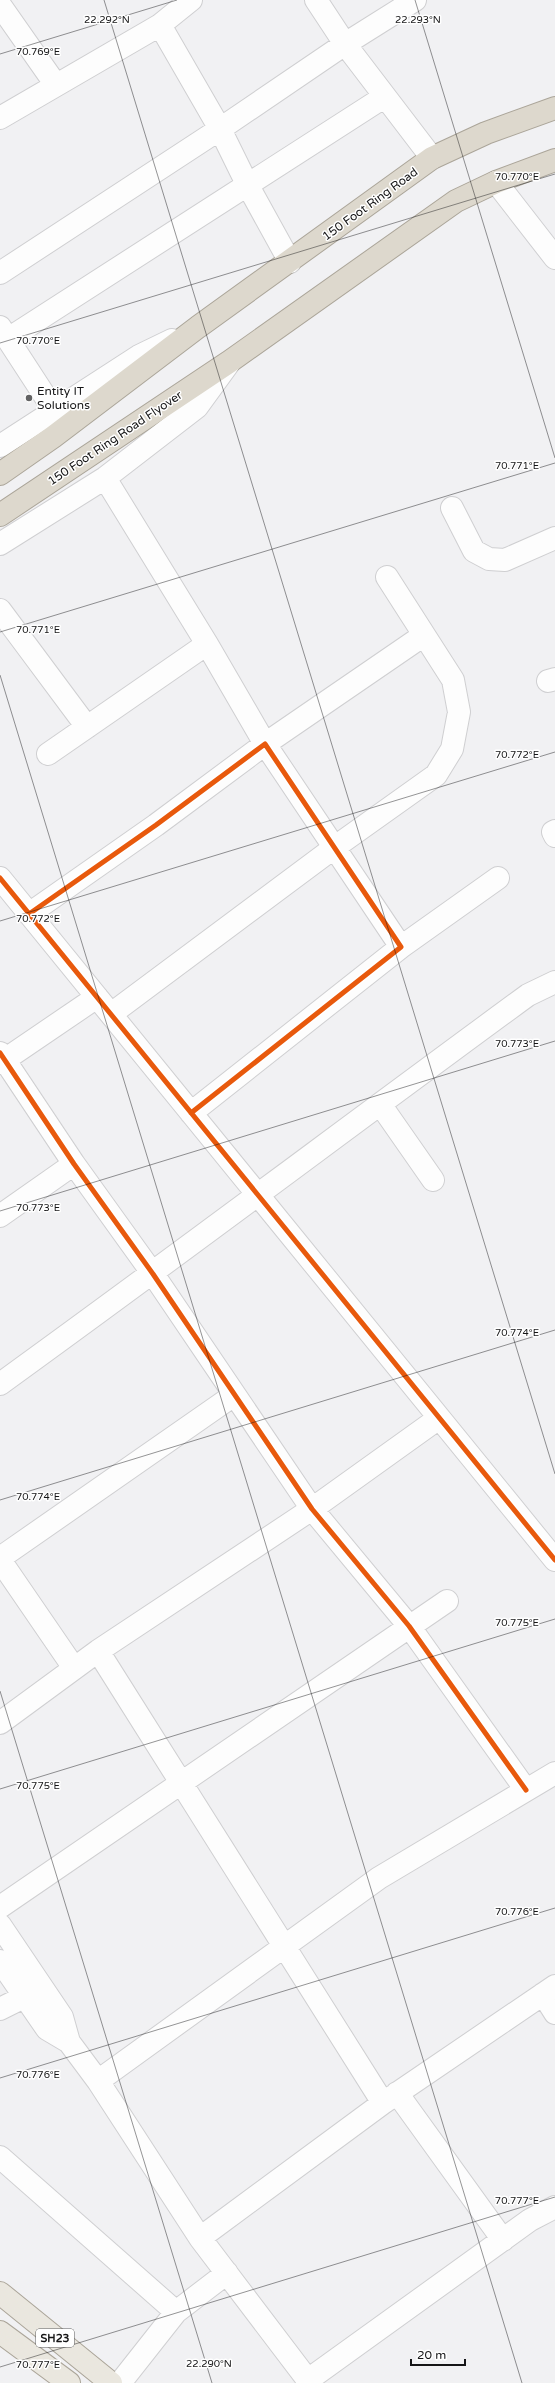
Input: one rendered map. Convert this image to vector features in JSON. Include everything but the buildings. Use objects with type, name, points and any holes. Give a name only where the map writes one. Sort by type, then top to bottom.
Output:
[{"type":"highway","name":"150 Foot Ring Road","points":[[198,327],[432,158],[486,133],[555,108]]},
{"type":"highway","points":[[229,362],[456,201],[496,182],[555,160]]},
{"type":"highway","points":[[0,474],[122,385],[198,327]]},
{"type":"highway","name":"150 Foot Ring Road Flyover","points":[[0,515],[229,362]]},
{"type":"main road","name":"SH23","points":[[0,2293],[111,2383]]},
{"type":"main road","name":"SH23","points":[[0,2332],[68,2383]]},
{"type":"street","points":[[0,118],[56,85],[165,13],[191,0]]},
{"type":"street","points":[[316,0],[345,44],[432,158]]},
{"type":"street","points":[[0,272],[220,129],[345,44],[416,0]]},
{"type":"street","points":[[0,5],[56,85]]},
{"type":"street","points":[[165,13],[247,184],[290,262]]},
{"type":"street","points":[[54,410],[4,333],[247,184],[384,97]]},
{"type":"street","points":[[496,182],[555,258]]},
{"type":"street","points":[[0,446],[139,356],[198,327]]},
{"type":"street","points":[[0,544],[105,478],[197,407],[229,362]]},
{"type":"street","points":[[105,478],[207,644],[265,744],[401,947]]},
{"type":"street","points":[[452,508],[474,551],[489,559],[505,560],[555,538]]},
{"type":"street","points":[[111,1014],[335,847],[436,776],[452,749],[459,712],[453,680],[387,577]]},
{"type":"street","points":[[0,610],[87,727]]},
{"type":"street","points":[[29,914],[156,826],[265,744],[424,635]]},
{"type":"street","points":[[48,754],[207,644]]},
{"type":"street","points":[[555,831],[553,832],[555,836]]},
{"type":"street","points":[[0,878],[555,1560]]},
{"type":"street","points":[[191,1113],[401,947],[498,878]]},
{"type":"street","points":[[0,1384],[153,1274],[258,1194],[528,995],[555,982]]},
{"type":"street","points":[[97,997],[2,1058],[74,1164],[153,1274],[312,1508],[409,1626],[526,1790]]},
{"type":"street","points":[[380,1104],[434,1180]]},
{"type":"street","points":[[0,1216],[74,1164]]},
{"type":"street","points":[[74,1668],[0,1559],[234,1395]]},
{"type":"street","points":[[0,1723],[98,1650],[312,1508],[439,1418]]},
{"type":"street","points":[[0,1907],[182,1784],[447,1601]]},
{"type":"street","points":[[98,1650],[284,1947],[390,2098],[503,2240]]},
{"type":"street","points":[[98,2081],[379,1878],[555,1773]]},
{"type":"street","points":[[0,1925],[62,2017],[69,2042],[98,2081],[200,2238],[309,2381],[530,2220],[555,2207]]},
{"type":"street","points":[[0,1962],[47,2029],[69,2042]]},
{"type":"street","points":[[200,2238],[390,2098],[549,1990],[555,2013]]},
{"type":"street","points":[[0,2009],[24,1997]]},
{"type":"street","points":[[0,2157],[176,2312]]},
{"type":"street","points":[[120,2383],[176,2312],[227,2273]]},
{"type":"cycle path","points":[[29,914],[156,825],[265,744],[401,947],[191,1113]]},
{"type":"cycle path","points":[[0,878],[555,1560]]},
{"type":"cycle path","points":[[0,1053],[74,1164],[153,1274],[312,1509],[409,1626],[526,1790]]},
{"type":"place","name":"Entity IT Solutions","points":[[29,398]]}]
